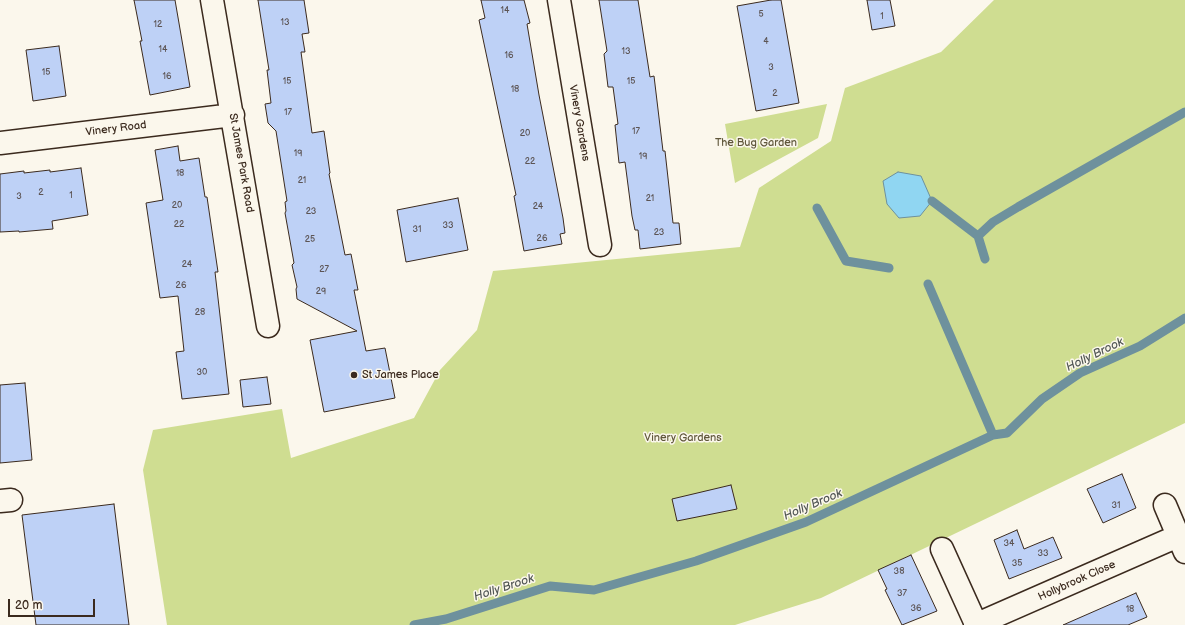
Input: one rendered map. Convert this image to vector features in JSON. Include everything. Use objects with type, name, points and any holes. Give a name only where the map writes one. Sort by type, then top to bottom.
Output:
[{"type":"street","name":"St James Park Road","points":[[212,0],[233,115],[268,326]]},
{"type":"street","name":"Vinery Gardens","points":[[559,0],[600,245]]},
{"type":"street","name":"Vinery Road","points":[[0,143],[233,115]]},
{"type":"street","name":"Hollybrook Close","points":[[942,549],[975,625],[1182,544],[1165,505]]},
{"type":"green space","points":[[994,0],[1185,0],[1185,423],[821,598],[735,625],[167,625],[143,470],[153,430],[282,409],[291,458],[414,418],[440,370],[477,330],[493,271],[740,247],[759,188],[831,141],[845,88],[941,52]]},
{"type":"green space","name":"The Bug Garden","points":[[827,104],[818,138],[735,183],[725,124]]},
{"type":"water","points":[[898,172],[921,176],[932,201],[920,216],[899,218],[887,204],[883,181]]},
{"type":"building","points":[[134,0],[175,0],[190,87],[150,95]]},
{"type":"building","points":[[258,0],[304,0],[309,33],[302,34],[305,52],[301,52],[312,133],[324,131],[329,174],[345,255],[351,254],[358,290],[354,290],[366,351],[385,348],[395,398],[324,412],[310,340],[357,331],[297,299],[297,287],[292,265],[294,263],[285,213],[285,202],[287,201],[276,131],[268,123],[265,104],[271,103],[267,70],[269,70]]},
{"type":"building","points":[[481,0],[524,0],[530,23],[527,24],[539,95],[563,218],[565,233],[560,234],[562,244],[524,251],[514,196],[516,195],[479,20],[485,18]]},
{"type":"building","points":[[599,0],[638,0],[650,77],[654,76],[663,151],[665,151],[673,223],[679,223],[681,244],[640,249],[638,230],[635,230],[632,216],[625,162],[619,163],[615,125],[618,124],[613,87],[608,87],[604,54],[607,51]]},
{"type":"building","points":[[771,0],[781,0],[799,103],[756,111],[737,6]]},
{"type":"building","points":[[867,0],[890,0],[895,26],[872,30]]},
{"type":"building","points":[[59,46],[66,96],[33,101],[26,50]]},
{"type":"building","points":[[178,146],[180,161],[199,158],[205,197],[207,197],[218,272],[215,272],[229,394],[182,399],[176,352],[184,351],[178,296],[160,298],[146,203],[163,200],[155,150]]},
{"type":"building","points":[[81,168],[88,215],[52,221],[53,229],[0,232],[0,174],[24,171],[24,173],[50,170],[50,172]]},
{"type":"building","points":[[458,198],[468,250],[406,262],[397,210]]},
{"type":"building","points":[[267,377],[271,404],[243,407],[240,380]]},
{"type":"building","points":[[25,383],[32,460],[0,463],[0,385]]},
{"type":"building","points":[[1122,474],[1136,508],[1103,523],[1087,489]]},
{"type":"building","points":[[731,485],[737,509],[677,521],[672,499]]},
{"type":"building","points":[[114,504],[129,625],[36,625],[22,515]]},
{"type":"building","points":[[1017,530],[1024,549],[1053,537],[1062,558],[1009,579],[994,540]]},
{"type":"building","points":[[911,555],[937,611],[902,625],[885,590],[887,589],[878,570]]},
{"type":"building","points":[[1136,593],[1147,617],[1128,625],[1063,625]]},
{"type":"waterway","points":[[985,259],[978,236],[993,222],[1185,112]]},
{"type":"waterway","points":[[932,201],[978,236]]},
{"type":"waterway","points":[[817,208],[846,261],[889,268]]},
{"type":"waterway","points":[[928,284],[993,435]]},
{"type":"waterway","name":"Holly Brook","points":[[414,625],[446,619],[550,586],[594,590],[696,561],[806,522],[993,435],[1007,433],[1042,399],[1080,373],[1140,346],[1185,318]]},
{"type":"place","name":"St James Place","points":[[354,375]]}]
